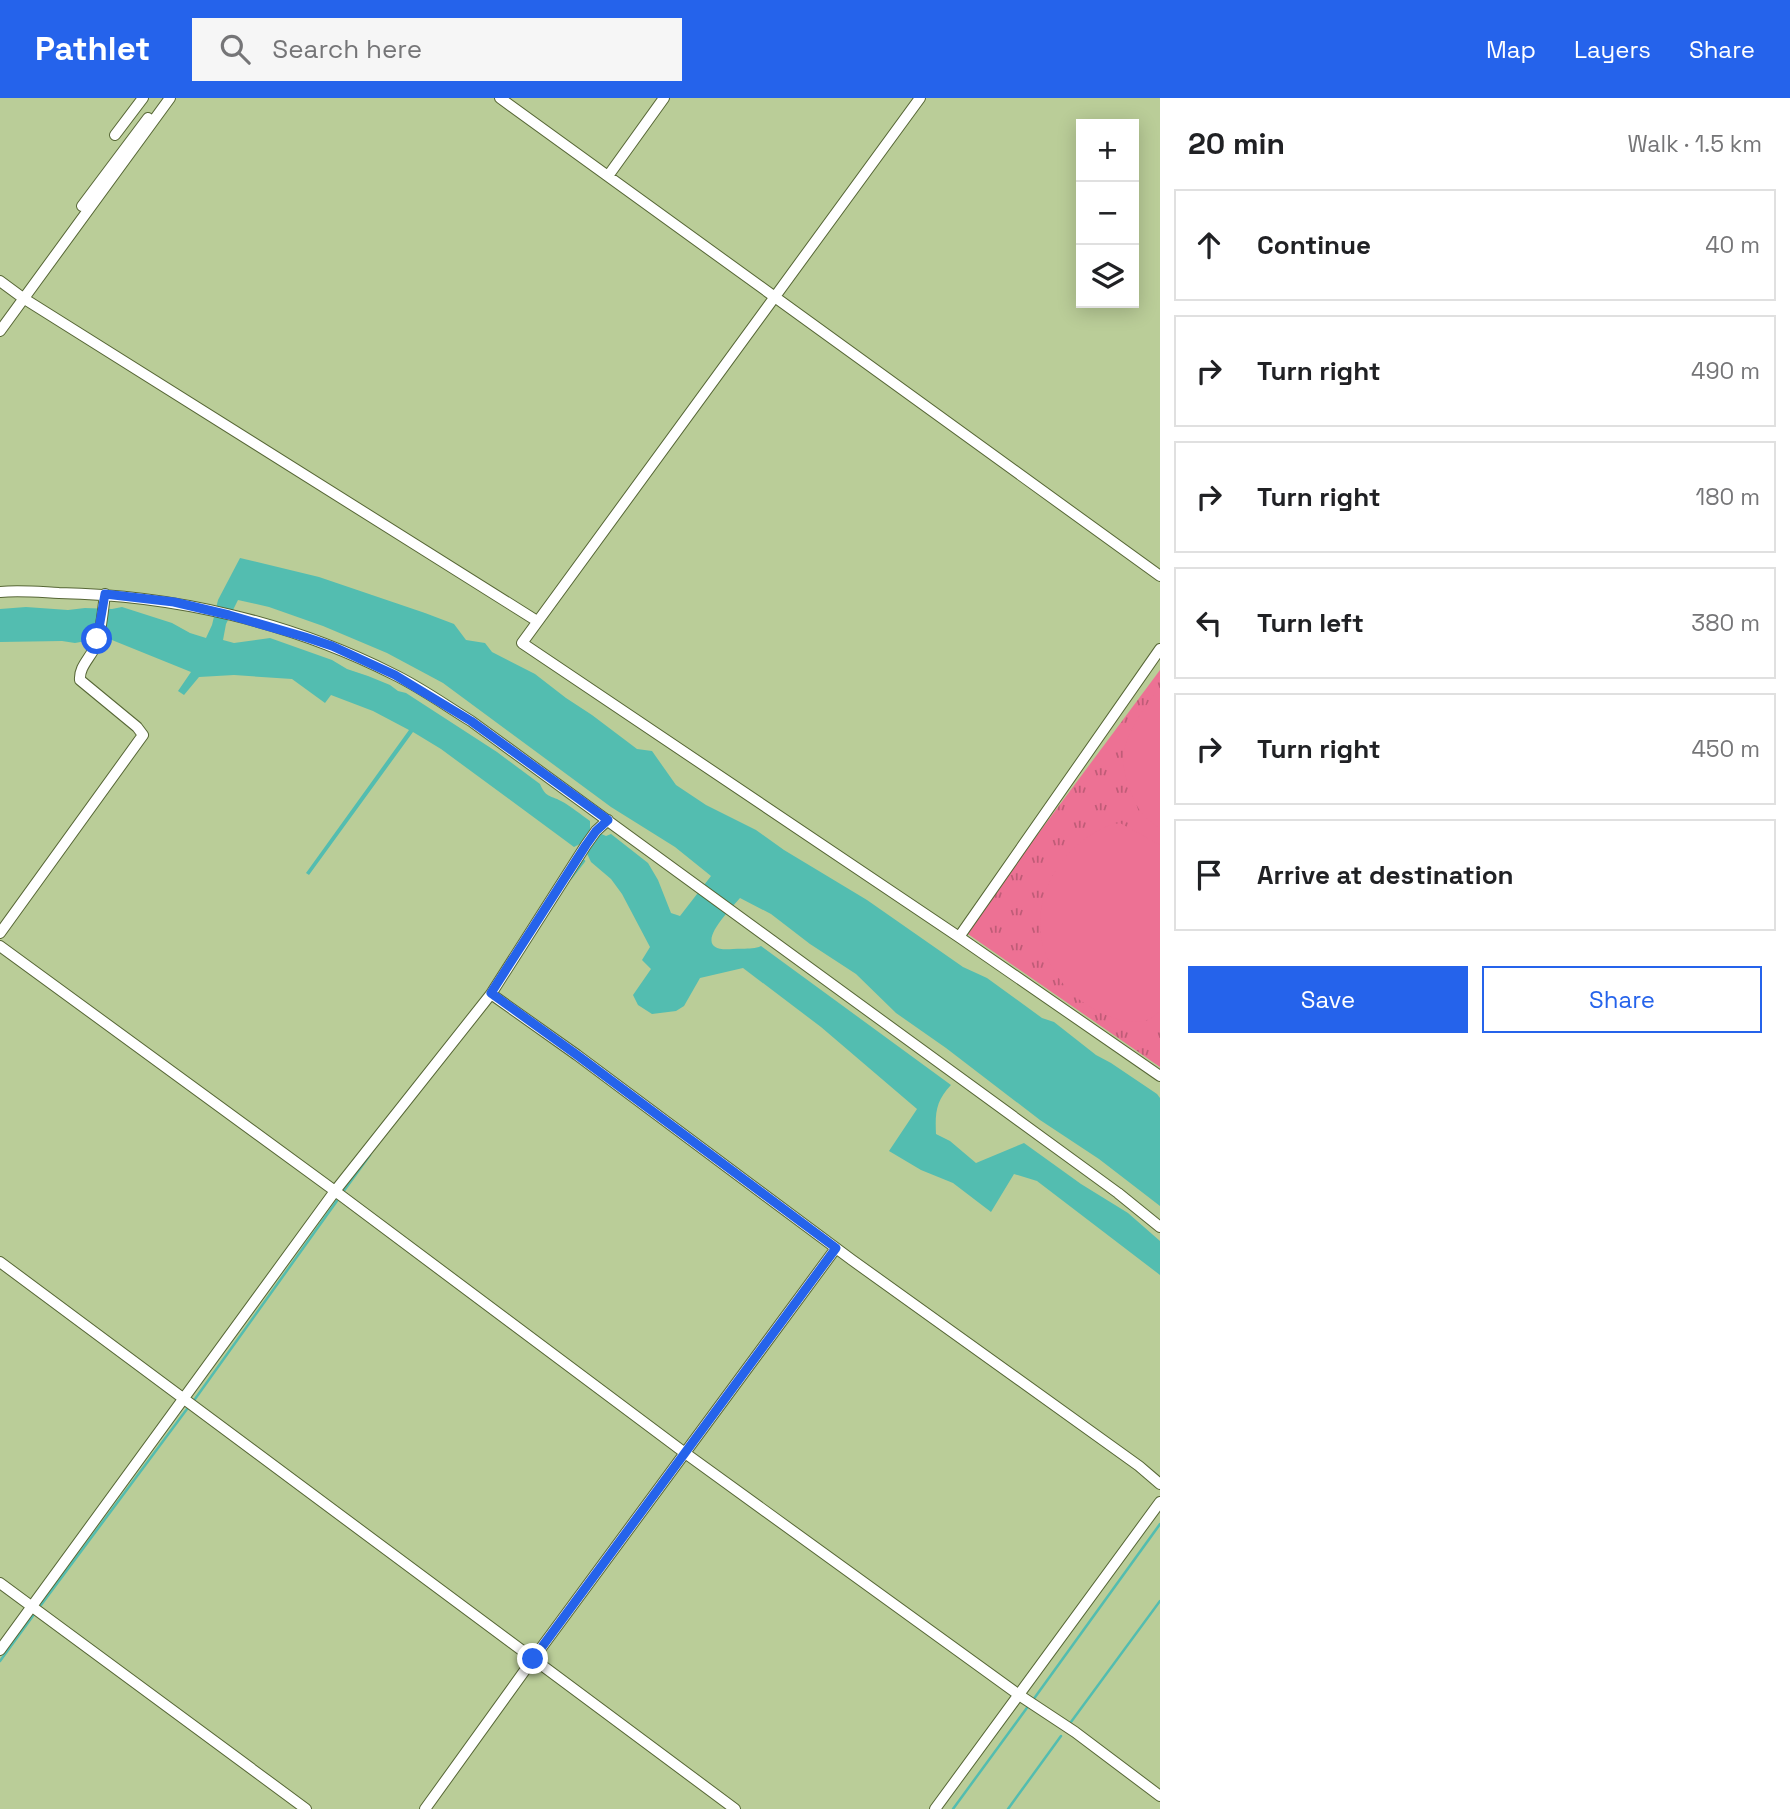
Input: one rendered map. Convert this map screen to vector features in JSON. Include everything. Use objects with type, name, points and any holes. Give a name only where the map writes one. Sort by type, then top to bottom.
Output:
[{"type":"street","points":[[116,135],[143,98]]},
{"type":"street","points":[[0,331],[21,296],[162,98]]},
{"type":"street","points":[[0,319],[21,296],[170,98]]},
{"type":"street","points":[[500,98],[1160,576]]},
{"type":"street","points":[[608,176],[664,98]]},
{"type":"street","points":[[920,98],[522,643],[1160,1076]]},
{"type":"street","points":[[0,281],[537,621]]},
{"type":"street","points":[[2,590],[174,602],[314,640],[395,675],[471,721],[1118,1193],[1160,1227]]},
{"type":"street","points":[[0,933],[143,735],[80,680],[82,668],[96,646],[104,599]]},
{"type":"street","points":[[958,937],[1160,649]]},
{"type":"street","points":[[0,1650],[182,1398],[491,993],[586,845],[608,820]]},
{"type":"street","points":[[0,946],[685,1453],[1019,1695],[1075,1732],[1160,1796]]},
{"type":"street","points":[[491,993],[1160,1484]]},
{"type":"street","points":[[425,1809],[836,1248]]},
{"type":"street","points":[[0,1262],[735,1809]]},
{"type":"street","points":[[934,1809],[1160,1502]]},
{"type":"street","points":[[0,1583],[306,1809]]},
{"type":"green space","points":[[1160,670],[1160,1067],[965,932]]},
{"type":"green space","points":[[1160,688],[1160,829],[1144,816],[1137,806],[1126,779],[1123,759],[1131,731],[1148,702]]},
{"type":"green space","points":[[1120,823],[1160,845],[1160,1011],[1151,1019],[1138,1022],[1108,1016],[1074,995],[1051,966],[1041,933],[1044,895],[1062,862],[1093,833]]},
{"type":"water","points":[[240,558],[319,577],[454,624],[466,640],[485,643],[492,652],[535,674],[637,749],[652,751],[676,785],[706,805],[756,830],[867,900],[963,967],[987,978],[1042,1018],[1054,1022],[1096,1055],[1157,1094],[1160,1098],[1160,1206],[896,1013],[856,974],[771,914],[740,898],[721,921],[712,938],[713,945],[719,948],[761,946],[951,1085],[942,1096],[938,1107],[936,1134],[950,1141],[976,1163],[1024,1143],[1081,1184],[1128,1213],[1160,1241],[1160,1275],[1037,1181],[1014,1174],[991,1212],[953,1183],[921,1170],[889,1151],[917,1109],[821,1027],[743,968],[700,978],[684,1006],[676,1011],[652,1014],[638,1005],[633,995],[651,969],[642,960],[650,947],[622,894],[611,879],[591,862],[582,843],[574,847],[441,749],[413,732],[309,875],[306,873],[409,730],[373,711],[331,695],[325,703],[292,679],[234,675],[199,677],[184,695],[178,691],[191,672],[102,636],[93,636],[86,641],[75,643],[0,642],[0,609],[26,607],[68,610],[122,607],[172,623],[206,638],[218,600]],"holes":[[[238,600],[269,607],[387,653],[443,683],[611,807],[675,847],[711,876],[680,916],[671,913],[648,863],[611,834],[606,836],[590,829],[590,821],[565,803],[546,794],[540,784],[497,752],[406,693],[347,669],[332,660],[270,638],[234,643],[223,640],[226,624]]]},
{"type":"waterway","points":[[571,878],[584,861]]},
{"type":"waterway","points":[[343,1192],[370,1155]]},
{"type":"waterway","points":[[195,1399],[339,1198]]},
{"type":"waterway","points":[[41,1605],[187,1409]]},
{"type":"waterway","points":[[1033,1700],[1160,1524]]},
{"type":"waterway","points":[[1071,1722],[1160,1601]]},
{"type":"waterway","points":[[0,1661],[35,1613]]},
{"type":"waterway","points":[[953,1809],[1029,1705]]},
{"type":"waterway","points":[[1008,1809],[1061,1736]]},
{"type":"route","points":[[97,639],[105,594],[174,602],[229,615],[332,646],[395,675],[471,721],[608,820],[586,845],[491,993],[836,1248],[533,1659]]}]
